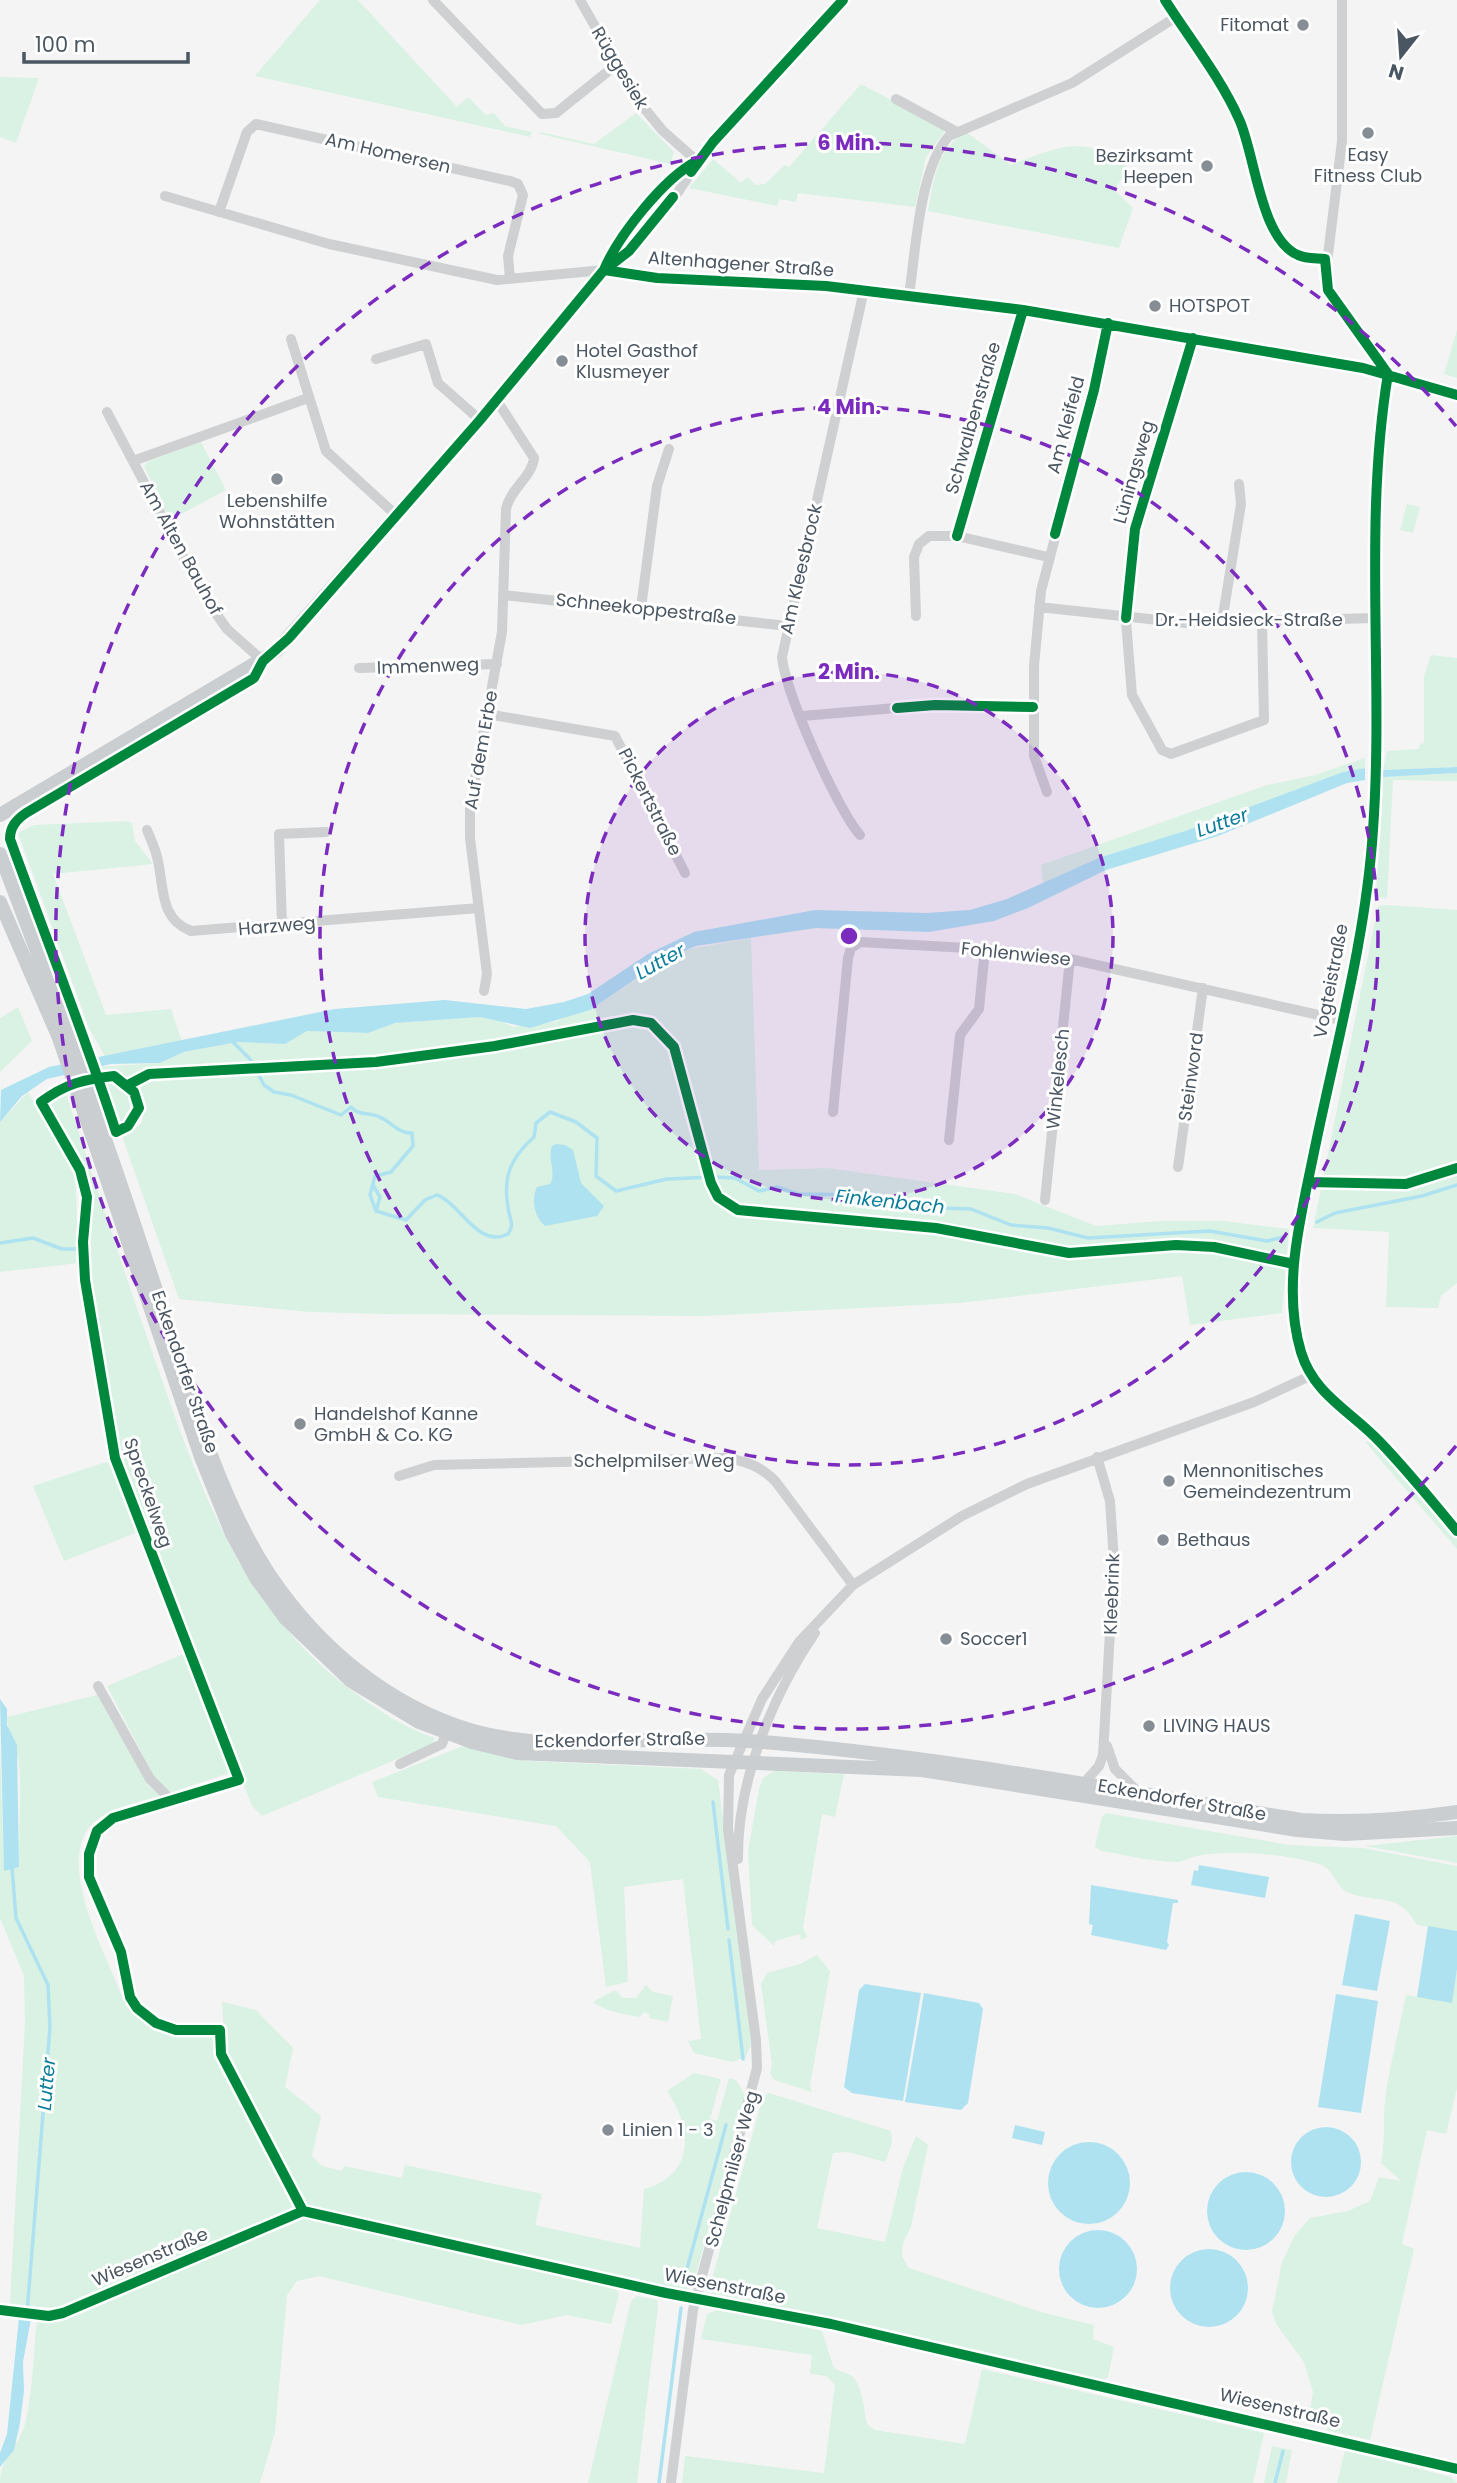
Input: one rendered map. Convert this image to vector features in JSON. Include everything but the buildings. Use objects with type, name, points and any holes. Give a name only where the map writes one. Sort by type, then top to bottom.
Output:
[{"type":"main road","name":"Altenhagener Straße","points":[[604,270],[657,278],[864,290],[1023,310],[1388,374],[1457,394]]},
{"type":"main road","points":[[0,815],[263,661],[289,638],[480,420],[604,270]]},
{"type":"main road","name":"Eckendorfer Straße","points":[[0,854],[83,1092],[201,1457],[232,1535],[256,1577],[286,1619],[330,1664],[384,1703],[446,1733],[494,1748],[527,1754],[733,1760],[922,1770],[1297,1830],[1345,1834],[1457,1828]]},
{"type":"main road","name":"Eckendorfer Straße","points":[[0,902],[64,1036]]},
{"type":"main road","name":"Eckendorfer Straße","points":[[83,1092],[212,1454],[243,1528],[266,1570],[295,1611],[336,1654],[372,1682],[417,1709],[497,1737],[564,1744],[743,1741],[899,1755],[1313,1820],[1398,1820],[1457,1812]]},
{"type":"street","points":[[433,0],[542,114],[555,113],[617,65]]},
{"type":"street","name":"Rüggesiek","points":[[580,0],[654,122],[697,161]]},
{"type":"street","points":[[164,196],[336,246],[490,279],[604,270],[616,246],[679,170],[697,161],[843,0]]},
{"type":"street","points":[[1165,0],[1240,120],[1265,209],[1273,226],[1291,250],[1300,256],[1325,259]]},
{"type":"street","points":[[1342,0],[1342,141],[1325,259],[1328,290],[1388,374]]},
{"type":"street","points":[[909,295],[932,163],[943,143],[955,131],[1072,83],[1176,17]]},
{"type":"street","points":[[896,99],[955,131]]},
{"type":"street","name":"Am Homersen","points":[[219,212],[247,132],[256,124],[510,181],[518,184],[523,195],[508,256],[510,279]]},
{"type":"street","name":"Am Kleesbrock","points":[[860,835],[839,805],[783,666],[788,626],[864,290]]},
{"type":"street","name":"Schwalbenstraße","points":[[957,536],[1023,310]]},
{"type":"street","name":"Am Kleifeld","points":[[1047,792],[1034,756],[1033,707],[1039,607],[1048,557],[1090,407],[1108,323]]},
{"type":"street","name":"Lüningsweg","points":[[1194,338],[1135,529],[1126,618],[1130,684],[1136,706],[1162,750],[1171,754],[1264,720],[1262,622]]},
{"type":"street","points":[[291,339],[326,451],[396,515]]},
{"type":"street","points":[[376,359],[426,344],[438,383],[480,420]]},
{"type":"street","name":"Vogteistraße","points":[[1388,374],[1377,476],[1377,731],[1372,843],[1365,900],[1294,1264],[1295,1325],[1310,1376],[1321,1391],[1381,1443],[1457,1531]]},
{"type":"street","name":"Am Alten Bauhof","points":[[133,461],[308,398]]},
{"type":"street","name":"Auf dem Erbe","points":[[484,991],[487,974],[470,807],[497,664],[504,595],[506,509],[511,494],[531,469],[534,458],[501,407],[494,402]]},
{"type":"street","name":"Am Alten Bauhof","points":[[107,412],[214,612],[227,629],[263,661]]},
{"type":"street","points":[[641,608],[657,486],[669,449]]},
{"type":"street","points":[[1222,622],[1241,497],[1239,484]]},
{"type":"street","points":[[916,616],[913,564],[916,550],[929,536],[957,536],[1048,557]]},
{"type":"street","name":"Schneekoppestraße","points":[[504,595],[788,626]]},
{"type":"street","name":"Dr.-Heidsieck-Straße","points":[[1039,607],[1126,618],[1222,622],[1376,618]]},
{"type":"street","name":"Immenweg","points":[[359,668],[497,664]]},
{"type":"street","points":[[802,716],[931,705],[1033,707]]},
{"type":"street","name":"Pickertstraße","points":[[487,714],[615,736],[685,873]]},
{"type":"street","name":"Harzweg","points":[[146,830],[158,860],[167,913],[181,927],[198,933],[479,908]]},
{"type":"street","points":[[282,925],[279,834],[326,832]]},
{"type":"street","name":"Fohlenwiese","points":[[833,1112],[851,948],[860,942],[985,949],[1070,959],[1340,1020]]},
{"type":"street","points":[[949,1140],[960,1035],[979,1009],[985,949]]},
{"type":"street","name":"Winkelesch","points":[[1045,1200],[1070,959]]},
{"type":"street","name":"Steinword","points":[[1178,1167],[1203,988]]},
{"type":"street","name":"Spreckelweg","points":[[41,1102],[80,1170],[87,1197],[83,1242],[85,1280],[115,1458],[239,1780],[172,1801]]},
{"type":"street","name":"Schelpmilser Weg","points":[[671,2483],[696,2299],[757,2068],[728,1829],[729,1775],[733,1760],[762,1699],[799,1642],[853,1585],[962,1516],[1027,1484],[1254,1402],[1310,1376]]},
{"type":"street","name":"Kleebrink","points":[[1084,1783],[1099,1766],[1105,1733],[1114,1561],[1110,1501],[1097,1457]]},
{"type":"street","name":"Schelpmilser Weg","points":[[399,1476],[434,1465],[725,1458],[741,1460],[766,1472],[776,1482],[853,1585]]},
{"type":"street","points":[[1448,1520],[1457,1512]]},
{"type":"street","name":"Schelpmilser Weg","points":[[738,1895],[738,1832],[751,1761],[807,1645],[839,1599]]},
{"type":"street","points":[[99,1686],[150,1779],[172,1801],[113,1818],[102,1826],[90,1849],[89,1877],[121,1952],[130,1997],[145,2016],[165,2027],[176,2030],[220,2030],[221,2054],[303,2211]]},
{"type":"street","points":[[400,1763],[442,1744],[446,1733]]},
{"type":"street","name":"Kleebrink","points":[[1105,1733],[1115,1769],[1138,1792]]},
{"type":"street","name":"Wiesenstraße","points":[[2,2310],[50,2316],[63,2313],[303,2211],[696,2299],[831,2324],[1457,2469]]},
{"type":"green space","points":[[320,0],[358,0],[457,107],[468,97],[486,115],[494,113],[505,126],[532,132],[530,137],[255,76]]},
{"type":"green space","points":[[0,77],[39,78],[16,143],[0,137]]},
{"type":"green space","points":[[861,84],[946,129],[926,157],[915,207],[798,193],[796,202],[779,199],[777,206],[689,188],[713,159],[741,183],[747,177],[756,185],[765,184],[785,165],[789,167]]},
{"type":"green space","points":[[636,113],[674,152],[670,164],[540,134],[594,144]]},
{"type":"green space","points":[[966,132],[1011,165],[1072,146],[1100,150],[1114,157],[1129,169],[1114,190],[1133,208],[1119,248],[928,211],[942,157],[956,139]]},
{"type":"green space","points":[[1457,330],[1457,378],[1444,374]]},
{"type":"green space","points":[[201,442],[226,490],[170,520],[144,466],[147,462]]},
{"type":"green space","points":[[1407,504],[1420,507],[1413,533],[1400,530]]},
{"type":"green space","points":[[1431,655],[1457,658],[1457,767],[1383,770],[1387,751],[1419,749],[1420,744],[1424,743],[1424,676]]},
{"type":"green space","points":[[1365,758],[1365,768],[1343,772],[1185,831],[1101,857],[1043,884],[1041,865],[1267,785],[1315,775]]},
{"type":"green space","points":[[1457,773],[1457,781],[1393,780],[1387,899],[1376,896],[1383,777]]},
{"type":"green space","points":[[132,823],[135,841],[153,864],[53,874],[106,1015],[171,1009],[182,1042],[105,1056],[89,1028],[18,833],[34,825]]},
{"type":"green space","points":[[1378,906],[1457,910],[1457,1283],[1441,1296],[1438,1308],[1386,1307],[1389,1232],[1313,1228]]},
{"type":"green space","points":[[751,938],[759,1170],[827,1168],[1015,1194],[1096,1226],[1161,1221],[1224,1221],[1289,1229],[1282,1313],[1190,1325],[1182,1276],[960,1303],[704,1316],[310,1312],[179,1299],[122,1136],[142,1123],[144,1104],[126,1081],[114,1074],[99,1072],[97,1067],[160,1063],[185,1052],[238,1042],[285,1044],[307,1031],[368,1033],[395,1023],[480,1017],[497,1019],[513,1027],[556,1022],[566,1016],[590,1010],[678,951]]},
{"type":"green space","points":[[18,1007],[32,1041],[0,1072],[0,1018]]},
{"type":"green space","points":[[111,1080],[126,1088],[136,1108],[136,1114],[130,1120],[117,1124],[101,1082]]},
{"type":"green space","points":[[28,1092],[75,1172],[79,1263],[0,1272],[0,1122]]},
{"type":"green space","points":[[66,1093],[172,1407],[207,1499],[228,1542],[252,1583],[280,1621],[313,1658],[381,1712],[435,1738],[433,1744],[262,1816],[252,1806],[124,1480],[90,1293],[88,1243],[92,1193],[49,1104]]},
{"type":"green space","points":[[1370,1438],[1457,1538],[1457,1549],[1366,1443]]},
{"type":"green space","points":[[112,1460],[138,1532],[64,1561],[33,1486]]},
{"type":"green space","points":[[186,1653],[232,1772],[169,1793],[158,1784],[107,1686]]},
{"type":"green space","points":[[97,1695],[148,1785],[160,1796],[106,1814],[85,1834],[79,1854],[80,1878],[94,1929],[121,1994],[140,2017],[161,2029],[173,2032],[215,2035],[217,2056],[294,2205],[290,2212],[76,2304],[56,2308],[10,2304],[25,2022],[24,1976],[0,1918],[0,1747],[4,1870],[19,1867],[19,1764],[7,1717]]},
{"type":"green space","points":[[463,1746],[528,1761],[701,1769],[718,1780],[752,2042],[746,2057],[732,2062],[694,2053],[688,2041],[701,2039],[683,1879],[624,1887],[628,1982],[606,1987],[590,1862],[556,1826],[378,1797],[372,1782]]},
{"type":"green space","points":[[774,1771],[844,1774],[835,1817],[822,1814],[803,1928],[807,1937],[801,1940],[800,1934],[775,1941],[774,1946],[752,1925],[748,1852],[759,1788],[763,1778]]},
{"type":"green space","points":[[1106,1813],[1289,1845],[1363,1848],[1457,1866],[1457,1931],[1417,1925],[1403,1907],[1387,1900],[1349,1893],[1324,1866],[1306,1860],[1225,1853],[1168,1862],[1102,1851],[1095,1847],[1102,1817]]},
{"type":"green space","points":[[1457,1836],[1457,1863],[1365,1846]]},
{"type":"green space","points":[[817,1955],[830,1971],[810,2086],[812,2092],[774,2080],[770,2073],[772,2064],[761,1984],[767,1973],[800,1964]]},
{"type":"green space","points":[[1457,1969],[1457,2088],[1446,2134],[1427,2130],[1402,2244],[1414,2249],[1370,2440],[1327,2430],[1329,2421],[1309,2417],[1313,2392],[1304,2362],[1276,2324],[1272,2312],[1282,2262],[1295,2235],[1310,2218],[1348,2211],[1370,2201],[1379,2177],[1401,2181],[1381,2163],[1386,2090],[1406,1995],[1451,2002]]},
{"type":"green space","points":[[646,1985],[653,1992],[673,1996],[668,2022],[649,2018],[649,2014],[644,2012],[640,2017],[615,2012],[593,2002],[615,1990],[623,1998],[636,1998]]},
{"type":"green space","points":[[222,2002],[256,2010],[293,2048],[285,2087],[321,2116],[312,2156],[322,2166],[342,2171],[344,2166],[402,2178],[405,2165],[542,2194],[535,2225],[640,2248],[644,2189],[673,2173],[681,2161],[684,2148],[681,2120],[667,2091],[694,2073],[721,2079],[710,2119],[717,2121],[729,2078],[736,2080],[745,2095],[695,2278],[687,2292],[304,2204],[225,2047]]},
{"type":"green space","points":[[769,2093],[891,2131],[892,2143],[885,2162],[848,2152],[833,2153],[817,2228],[885,2242],[903,2168],[916,2136],[928,2145],[911,2227],[903,2243],[902,2256],[909,2268],[1041,2312],[1094,2325],[1093,2339],[1114,2347],[1108,2377],[1102,2381],[818,2314],[708,2293],[763,2097]]},
{"type":"green space","points":[[302,2219],[313,2219],[615,2288],[619,2294],[611,2324],[567,2315],[521,2325],[319,2276],[297,2281],[287,2295],[275,2432],[260,2483],[0,2483],[3,2467],[18,2440],[28,2412],[37,2321],[54,2321]]},
{"type":"green space","points":[[637,2296],[657,2300],[658,2307],[637,2483],[588,2483],[631,2301]]},
{"type":"green space","points":[[720,2309],[822,2331],[833,2366],[856,2380],[867,2424],[875,2430],[965,2444],[982,2369],[1264,2433],[1253,2483],[682,2483],[685,2456],[824,2473],[835,2384],[826,2376],[810,2374],[812,2355],[701,2339],[707,2314]]},
{"type":"green space","points":[[1272,2446],[1292,2450],[1286,2483],[1264,2483]]},
{"type":"green space","points":[[1345,2450],[1451,2477],[1457,2483],[1337,2483]]},
{"type":"water","points":[[1457,767],[1457,773],[1383,777],[1383,770]]},
{"type":"water","points":[[1365,768],[1365,780],[1347,783],[1218,836],[1106,870],[1028,908],[994,921],[929,932],[816,928],[696,946],[666,958],[590,1010],[530,1028],[480,1017],[395,1023],[368,1033],[307,1031],[285,1044],[238,1042],[184,1052],[160,1063],[111,1064],[47,1079],[22,1096],[0,1122],[1,1090],[49,1067],[335,1009],[445,1000],[526,1009],[564,1002],[588,994],[648,954],[694,932],[815,910],[926,913],[970,910],[1007,899],[1101,857],[1185,831],[1343,772]]},
{"type":"water","points":[[556,1144],[573,1150],[581,1183],[604,1206],[597,1216],[545,1226],[538,1218],[535,1192],[537,1187],[550,1184],[552,1180],[551,1151]]},
{"type":"water","points":[[0,1699],[7,1709],[7,1725],[17,1745],[19,1867],[4,1871]]},
{"type":"water","points":[[1199,1865],[1269,1877],[1265,1898],[1191,1885],[1194,1870],[1198,1871]]},
{"type":"water","points":[[1091,1885],[1178,1900],[1178,1903],[1173,1903],[1167,1942],[1169,1945],[1166,1950],[1091,1935]]},
{"type":"water","points":[[1355,1914],[1390,1921],[1377,1991],[1342,1985]]},
{"type":"water","points":[[1428,1926],[1457,1931],[1457,1969],[1452,2003],[1417,1997]]},
{"type":"water","points":[[865,1984],[921,1993],[903,2101],[852,2093],[844,2087],[859,1990]]},
{"type":"water","points":[[924,1993],[979,2003],[983,2009],[968,2103],[961,2110],[905,2102]]},
{"type":"water","points":[[1336,1994],[1378,2001],[1361,2113],[1318,2107]]},
{"type":"water","points":[[1015,2125],[1045,2132],[1042,2145],[1012,2138]]},
{"type":"water","points":[[1326,2127],[1351,2137],[1361,2162],[1351,2187],[1326,2197],[1301,2187],[1291,2162],[1301,2137]]},
{"type":"water","points":[[1089,2142],[1105,2145],[1118,2154],[1127,2167],[1130,2183],[1127,2199],[1118,2212],[1105,2221],[1089,2224],[1073,2221],[1060,2212],[1051,2199],[1048,2183],[1051,2167],[1060,2154],[1073,2145]]},
{"type":"water","points":[[1246,2172],[1261,2175],[1278,2189],[1285,2211],[1282,2226],[1268,2243],[1246,2250],[1231,2247],[1214,2233],[1207,2211],[1210,2196],[1224,2179]]},
{"type":"water","points":[[1098,2230],[1113,2233],[1125,2242],[1134,2254],[1137,2269],[1134,2284],[1125,2296],[1113,2305],[1098,2308],[1083,2305],[1071,2296],[1062,2284],[1059,2269],[1062,2254],[1071,2242],[1083,2233]]},
{"type":"water","points":[[1209,2249],[1224,2252],[1241,2266],[1248,2288],[1245,2303],[1231,2320],[1209,2327],[1194,2324],[1177,2310],[1170,2288],[1173,2273],[1187,2256]]},
{"type":"water","points":[[19,2318],[31,2319],[23,2362],[24,2391],[20,2423],[14,2450],[0,2467],[0,2453],[7,2434]]},
{"type":"waterway","name":"Finkenbach","points":[[232,1041],[250,1059],[264,1085],[274,1092],[291,1095],[341,1115],[351,1107],[412,1133],[413,1146],[391,1172],[375,1176],[370,1195],[376,1211],[406,1220],[425,1200],[437,1195],[488,1236],[497,1237],[510,1231],[512,1224],[506,1190],[509,1170],[525,1145],[534,1137],[536,1123],[550,1112],[576,1122],[597,1138],[596,1176],[616,1191],[667,1179],[735,1178],[759,1191],[777,1187],[798,1194],[863,1195],[914,1207],[971,1209],[1011,1225],[1048,1228],[1088,1238],[1210,1231],[1267,1241],[1284,1237]]},
{"type":"waterway","name":"Finkenbach","points":[[373,1185],[380,1197],[376,1211]]},
{"type":"waterway","name":"Finkenbach","points":[[1317,1222],[1335,1213],[1422,1196],[1457,1185]]},
{"type":"waterway","points":[[0,1243],[33,1238],[62,1249],[76,1249]]},
{"type":"waterway","points":[[713,1802],[728,1929]]},
{"type":"waterway","name":"Lutter","points":[[12,1867],[16,1918],[48,1985],[50,2027],[27,2313]]},
{"type":"waterway","points":[[729,1940],[743,2059]]},
{"type":"waterway","points":[[684,2280],[726,2125]]},
{"type":"waterway","points":[[659,2483],[681,2308]]},
{"type":"waterway","points":[[1275,2483],[1283,2451]]},
{"type":"cycle path","points":[[691,172],[713,142],[843,0]]},
{"type":"cycle path","points":[[1165,0],[1214,73],[1239,119],[1260,194],[1275,232],[1285,246],[1298,255],[1325,259],[1328,290],[1388,374]]},
{"type":"cycle path","points":[[303,2211],[221,2054],[220,2030],[176,2030],[156,2023],[137,2008],[130,1997],[121,1952],[89,1877],[89,1854],[97,1831],[113,1818],[239,1780],[115,1458],[85,1280],[83,1242],[87,1197],[80,1170],[41,1102],[75,1083],[93,1079],[103,1077],[114,1076],[134,1092],[139,1108],[128,1126],[116,1132],[104,1095],[91,1058],[78,1021],[10,835],[14,824],[26,813],[254,678],[263,661],[289,638],[480,420],[604,270],[620,241],[643,209],[671,180],[697,161]]},
{"type":"cycle path","points":[[607,268],[629,251],[673,197]]},
{"type":"cycle path","points":[[604,270],[657,278],[826,286],[1023,310],[1363,368],[1457,395]]},
{"type":"cycle path","points":[[957,536],[1023,310]]},
{"type":"cycle path","points":[[1055,534],[1094,390],[1108,323]]},
{"type":"cycle path","points":[[1126,618],[1135,529],[1193,338]]},
{"type":"cycle path","points":[[1388,374],[1377,488],[1376,773],[1369,871],[1349,994],[1298,1230],[1293,1303],[1301,1352],[1315,1380],[1334,1402],[1369,1431],[1390,1453],[1457,1531]]},
{"type":"cycle path","points":[[897,708],[935,705],[1033,707]]},
{"type":"cycle path","points":[[128,1085],[149,1074],[376,1062],[495,1046],[633,1020],[651,1023],[674,1047],[711,1183],[718,1197],[738,1210],[936,1228],[1069,1253],[1176,1245],[1214,1247],[1294,1264]]},
{"type":"cycle path","points":[[1308,1182],[1406,1184],[1457,1168]]},
{"type":"cycle path","points":[[0,2310],[49,2316],[63,2313],[303,2211],[666,2293],[831,2324],[1457,2469]]},
{"type":"place","name":"Fitomat","points":[[1303,25]]},
{"type":"place","name":"Easy Fitness Club","points":[[1368,133]]},
{"type":"place","name":"Bezirksamt Heepen","points":[[1207,166]]},
{"type":"place","name":"HOTSPOT","points":[[1155,306]]},
{"type":"place","name":"Hotel Gasthof Klusmeyer","points":[[562,361]]},
{"type":"place","name":"Lebenshilfe Wohnstätten","points":[[277,479]]},
{"type":"place","name":"Handelshof Kanne GmbH & Co. KG","points":[[300,1424]]},
{"type":"place","name":"Mennonitisches Gemeindezentrum","points":[[1169,1481]]},
{"type":"place","name":"Bethaus","points":[[1163,1540]]},
{"type":"place","name":"Soccer1","points":[[946,1639]]},
{"type":"place","name":"LIVING HAUS","points":[[1149,1726]]},
{"type":"place","name":"Linien 1 - 3","points":[[608,2130]]}]
